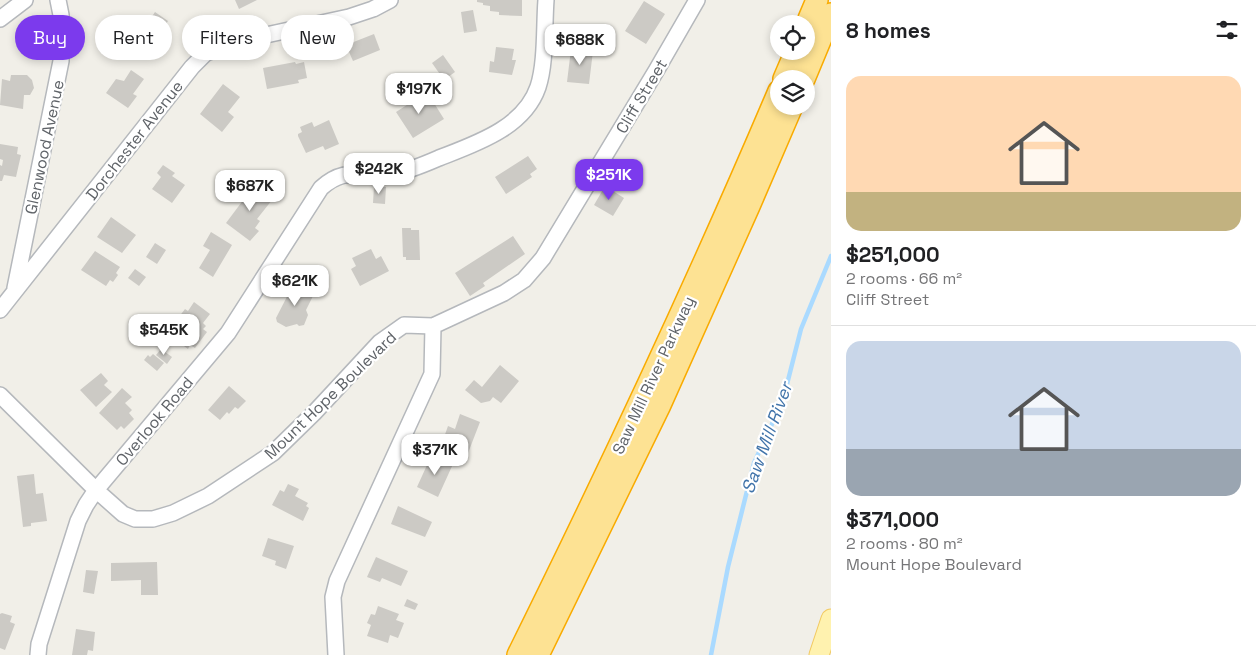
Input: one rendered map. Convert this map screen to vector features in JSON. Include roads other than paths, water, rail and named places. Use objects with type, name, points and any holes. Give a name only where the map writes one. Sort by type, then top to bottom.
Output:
[{"type":"highway","points":[[811,15],[817,0]]},
{"type":"highway","points":[[808,70],[831,14]]},
{"type":"highway","name":"Saw Mill River Parkway","points":[[518,655],[642,402],[770,112]]},
{"type":"highway","name":"Saw Mill River Parkway","points":[[538,655],[659,407],[735,239],[788,115]]},
{"type":"main road","points":[[819,655],[831,619]]},
{"type":"street","points":[[0,19],[25,0]]},
{"type":"street","name":"Glenwood Avenue","points":[[14,292],[62,61],[62,15],[58,0]]},
{"type":"street","name":"Dorchester Avenue","points":[[0,310],[192,67],[206,53],[234,42],[349,17],[373,9],[390,0]]},
{"type":"street","name":"Overlook Road","points":[[38,655],[39,644],[78,521],[86,505],[96,490],[228,333],[321,188],[341,174],[388,175],[409,170],[487,139],[512,121],[529,105],[538,87],[543,55],[546,0]]},
{"type":"street","name":"Cliff Street","points":[[433,326],[504,293],[524,280],[543,258],[656,71],[696,0]]},
{"type":"street","name":"Mount Hope Boulevard","points":[[0,395],[96,490],[123,514],[135,519],[153,519],[182,509],[208,496],[273,453],[314,414],[380,342],[404,324],[433,326]]},
{"type":"street","points":[[336,655],[333,597],[337,581],[432,374],[433,326]]},
{"type":"waterway","name":"Saw Mill River","points":[[711,655],[728,567],[754,463],[783,400],[801,329],[831,256]]}]
